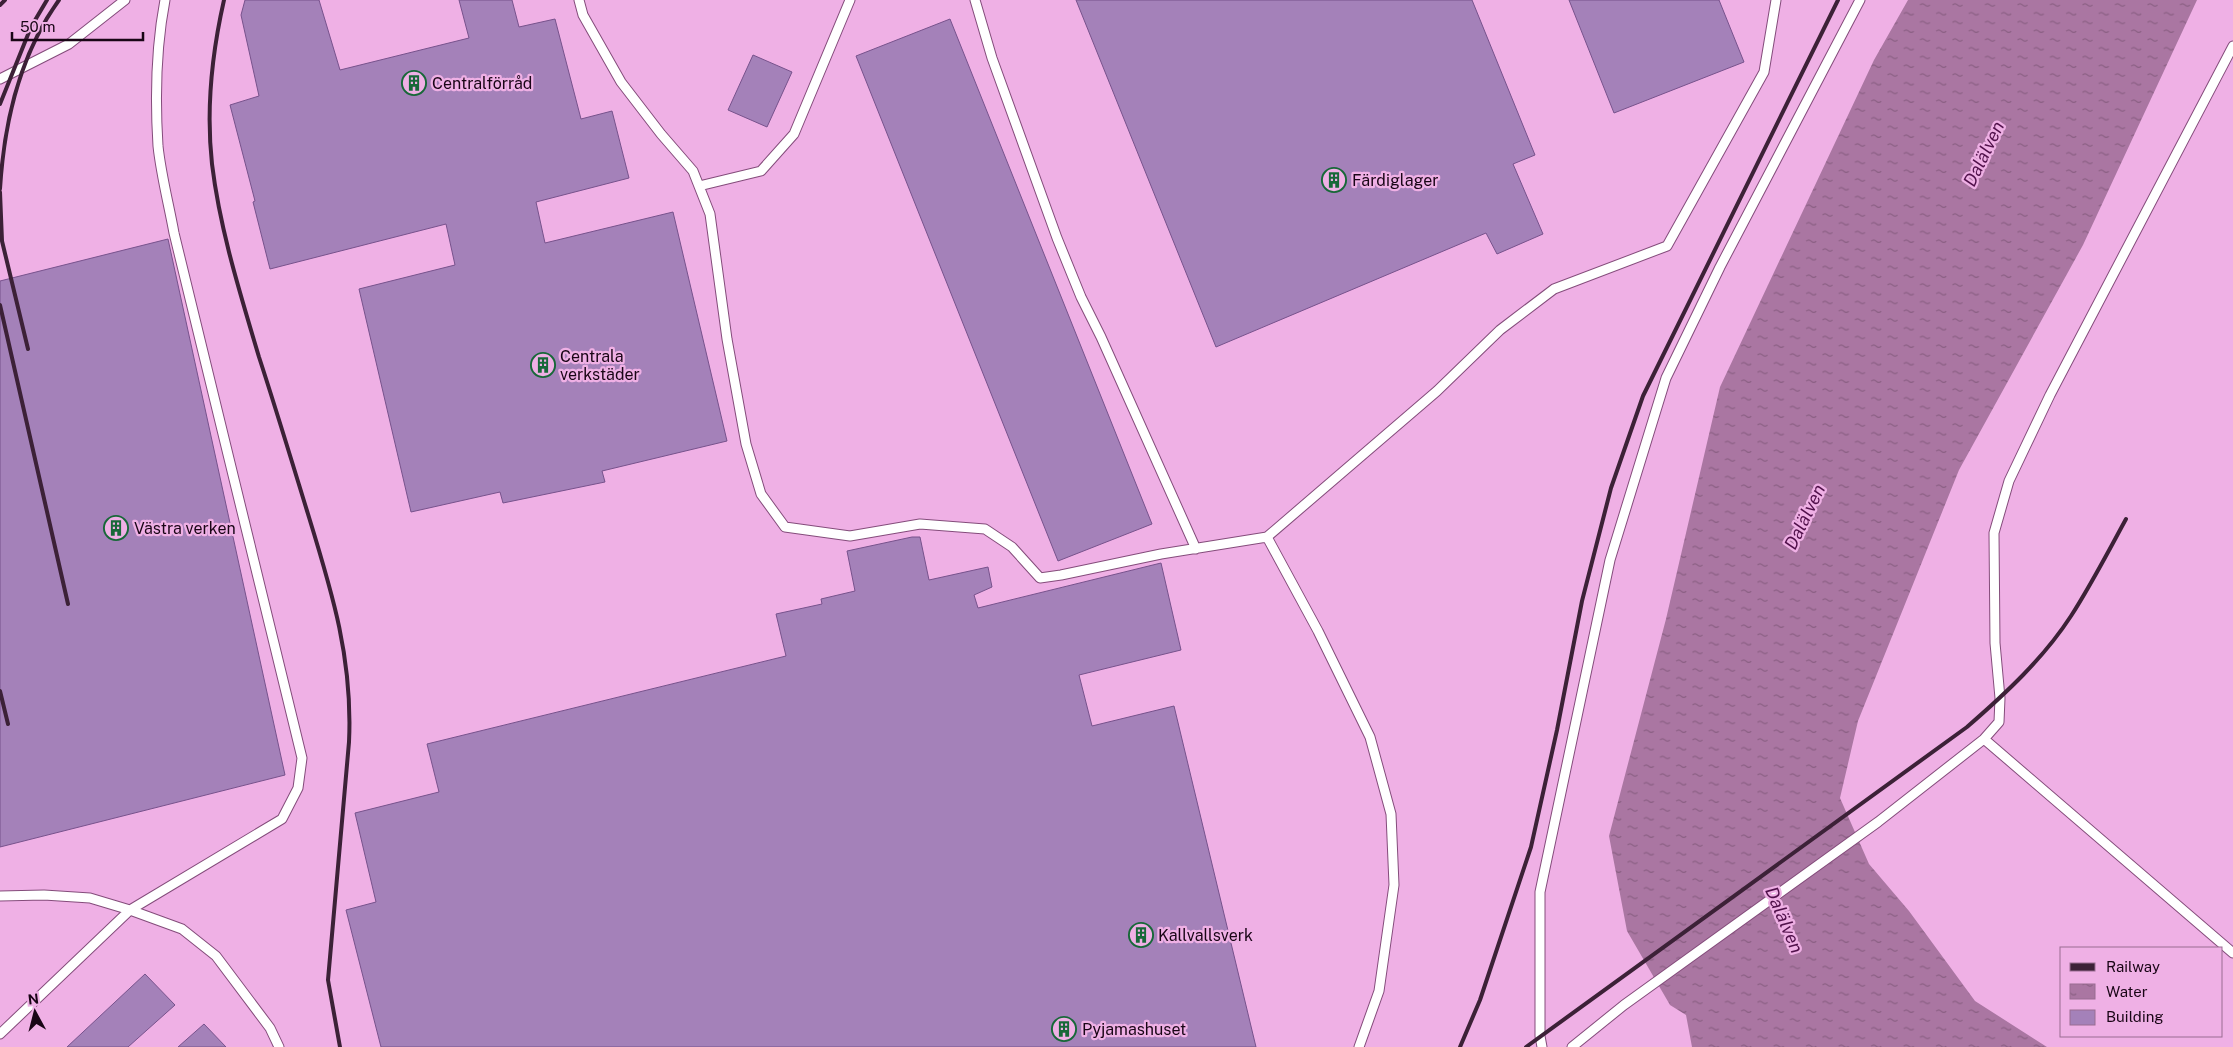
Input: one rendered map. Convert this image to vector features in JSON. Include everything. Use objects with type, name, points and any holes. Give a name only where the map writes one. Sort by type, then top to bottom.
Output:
[{"type":"lane","points":[[0,79],[69,44],[125,0]]},
{"type":"lane","points":[[0,1034],[130,910],[282,819],[298,788],[302,758],[174,233],[158,147],[158,82],[161,19],[165,0]]},
{"type":"lane","points":[[579,0],[583,15],[621,82],[661,134],[693,171],[710,214],[727,339],[746,444],[761,494],[785,526],[850,536],[920,524],[985,530],[1012,547],[1040,578],[1267,537],[1437,391],[1500,330],[1554,289],[1668,246],[1764,72],[1776,0]]},
{"type":"lane","points":[[699,186],[761,171],[794,134],[850,0]]},
{"type":"lane","points":[[974,0],[992,58],[1057,238],[1081,297],[1101,337],[1196,549]]},
{"type":"lane","points":[[1542,1047],[1540,1036],[1540,892],[1612,551],[1666,378],[1720,267],[1860,0]]},
{"type":"lane","points":[[1572,1047],[1624,1005],[1878,822],[1984,739],[1999,722],[2000,698],[1995,643],[1994,533],[2010,481],[2050,395],[2233,46]]},
{"type":"lane","points":[[1267,537],[1318,631],[1370,737],[1392,814],[1394,885],[1379,991],[1359,1047]]},
{"type":"lane","points":[[1984,739],[2233,953]]},
{"type":"lane","points":[[0,896],[44,895],[90,898],[130,910],[182,930],[216,956],[270,1028],[279,1047]]},
{"type":"water","name":"Dalälven","points":[[1908,0],[2197,0],[2083,245],[1959,470],[1858,721],[1840,798],[1869,864],[1909,911],[1975,1001],[2047,1047],[1692,1047],[1686,1015],[1670,1005],[1627,931],[1609,836],[1666,619],[1720,387],[1874,60]]},
{"type":"building","points":[[245,0],[319,0],[340,70],[469,38],[459,0],[512,0],[519,27],[555,19],[581,119],[612,111],[629,178],[536,202],[545,243],[673,212],[727,441],[602,471],[605,482],[503,503],[500,492],[411,512],[359,289],[455,265],[446,224],[270,269],[253,202],[255,201],[230,105],[259,96],[241,15]]},
{"type":"building","name":"Färdiglager","points":[[1076,0],[1472,0],[1535,155],[1513,164],[1543,234],[1497,254],[1486,233],[1216,347]]},
{"type":"building","points":[[1569,0],[1719,0],[1744,62],[1614,113]]},
{"type":"building","points":[[950,19],[1152,524],[1058,561],[856,56]]},
{"type":"building","points":[[753,55],[792,72],[767,127],[728,110]]},
{"type":"building","name":"Västra verken","points":[[168,239],[285,775],[0,847],[0,281]]},
{"type":"building","points":[[912,537],[920,537],[929,580],[988,567],[992,587],[974,595],[978,608],[1161,563],[1181,650],[1079,675],[1092,726],[1174,706],[1256,1047],[381,1047],[346,910],[376,902],[355,813],[439,792],[427,744],[786,656],[776,614],[822,604],[821,599],[855,591],[847,551]]},
{"type":"building","points":[[145,974],[175,1005],[128,1047],[67,1047]]},
{"type":"building","points":[[204,1024],[226,1047],[178,1047]]},
{"type":"railway","points":[[0,5],[5,0]]},
{"type":"railway","points":[[0,104],[31,27],[47,0]]},
{"type":"railway","points":[[0,189],[5,139],[16,90],[34,43],[45,21],[59,0]]},
{"type":"railway","points":[[224,0],[213,61],[210,102],[210,144],[220,213],[259,357],[333,599],[348,682],[349,742],[328,980],[340,1047]]},
{"type":"railway","points":[[1460,1047],[1480,1000],[1531,847],[1557,730],[1582,601],[1611,488],[1643,396],[1838,0]]},
{"type":"railway","points":[[0,192],[2,241],[28,349]]},
{"type":"railway","points":[[0,305],[68,604]]},
{"type":"railway","points":[[1526,1047],[1981,715],[2023,675],[2060,632],[2086,592],[2126,519]]},
{"type":"railway","points":[[0,691],[8,724]]},
{"type":"place","name":"Centralförråd","points":[[414,83]]},
{"type":"place","name":"Färdiglager","points":[[1334,180]]},
{"type":"place","name":"Centrala verkstäder","points":[[543,365]]},
{"type":"place","name":"Västra verken","points":[[116,528]]},
{"type":"place","name":"Kallvallsverk","points":[[1141,935]]},
{"type":"place","name":"Pyjamashuset","points":[[1064,1029]]}]
